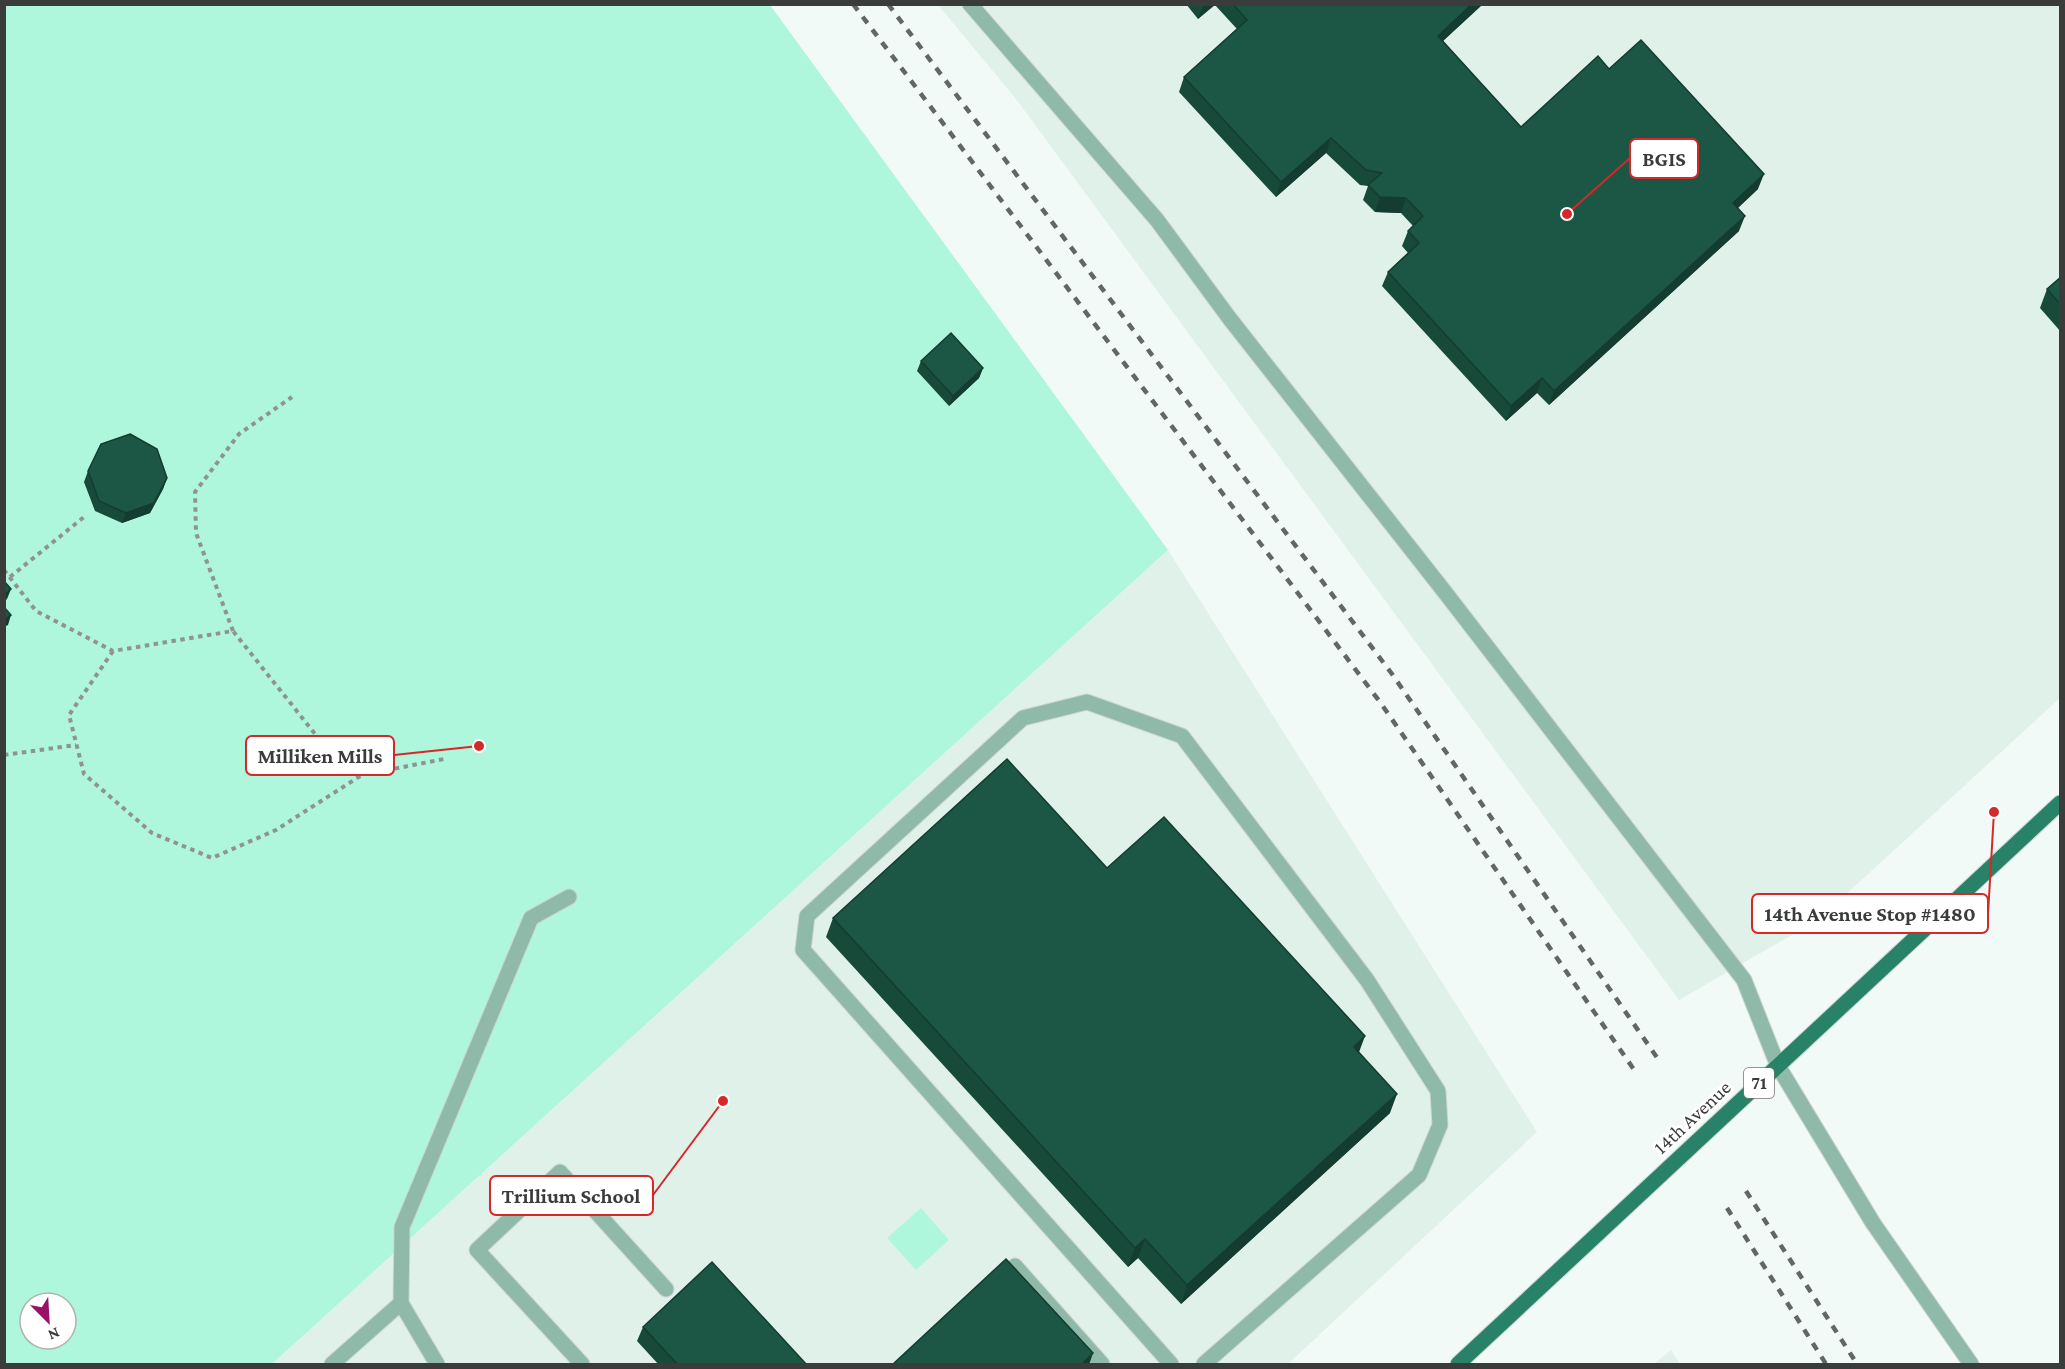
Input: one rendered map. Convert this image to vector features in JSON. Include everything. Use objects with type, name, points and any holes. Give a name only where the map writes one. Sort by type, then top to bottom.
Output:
[{"type":"main road","name":"14th Avenue","points":[[1458,1365],[2061,804]]},
{"type":"lane","points":[[970,4],[1157,220],[1230,319],[1459,610],[1744,980],[1778,1066],[1873,1223],[1971,1365]]},
{"type":"lane","points":[[1171,1365],[803,950],[807,916],[1023,718],[1087,702],[1182,736],[1367,980],[1438,1091],[1440,1125],[1419,1175],[1204,1365]]},
{"type":"lane","points":[[437,1365],[401,1303],[402,1227],[531,918],[569,897]]},
{"type":"lane","points":[[582,1365],[477,1250],[560,1172],[666,1289]]},
{"type":"lane","points":[[1015,1266],[1102,1365]]},
{"type":"lane","points":[[332,1365],[401,1303]]},
{"type":"path","points":[[292,397],[239,434],[195,492],[196,533],[233,631],[335,759],[369,771],[393,769],[444,759]]},
{"type":"path","points":[[10,577],[84,517]]},
{"type":"path","points":[[4,570],[36,611],[113,651],[233,631]]},
{"type":"path","points":[[113,651],[69,715],[84,774],[152,833],[212,858],[276,830],[369,771]]},
{"type":"path","points":[[4,755],[76,745]]},
{"type":"shaded area","points":[[938,5],[2060,5],[2060,698],[1818,920],[1679,1000],[1016,99]]},
{"type":"shaded area","points":[[1168,550],[1537,1132],[1288,1364],[272,1364]]},
{"type":"shaded area","points":[[1671,1350],[1680,1364],[1654,1364]]},
{"type":"green space","points":[[5,5],[770,5],[1168,550],[272,1364],[5,1364]]},
{"type":"green space","points":[[921,1208],[949,1240],[916,1270],[887,1238]]},
{"type":"building","points":[[1233,4],[1472,4],[1438,36],[1521,127],[1598,56],[1609,69],[1641,40],[1764,174],[1733,203],[1745,216],[1554,391],[1542,378],[1511,406],[1388,272],[1419,243],[1408,231],[1423,216],[1406,198],[1380,197],[1368,185],[1382,173],[1366,170],[1331,138],[1281,182],[1184,77],[1247,20]]},
{"type":"building","points":[[2061,277],[2061,305],[2047,289]]},
{"type":"building","points":[[951,333],[983,368],[953,396],[921,361]]},
{"type":"building","points":[[130,434],[157,449],[167,478],[154,503],[126,513],[99,501],[88,471],[101,444]]},
{"type":"building","points":[[4,581],[11,589],[4,595]]},
{"type":"building","points":[[4,607],[11,615],[4,620]]},
{"type":"building","points":[[1007,759],[1107,868],[1164,817],[1365,1036],[1354,1047],[1397,1094],[1187,1285],[1145,1239],[1135,1248],[833,918]]},
{"type":"building","points":[[1006,1259],[1093,1353],[1081,1365],[892,1365]]},
{"type":"building","points":[[712,1262],[807,1365],[678,1365],[643,1327]]},
{"type":"railway","points":[[853,4],[1380,702],[1637,1074]]},
{"type":"railway","points":[[888,4],[1392,674],[1658,1059]]},
{"type":"railway","points":[[1746,1191],[1857,1364]]},
{"type":"railway","points":[[1727,1208],[1826,1364]]},
{"type":"place","name":"BGIS","points":[[1567,214]]},
{"type":"place","name":"Milliken Mills","points":[[479,746]]},
{"type":"place","name":"14th Avenue Stop #1480","points":[[1994,812]]},
{"type":"place","name":"Trillium School","points":[[723,1101]]}]
